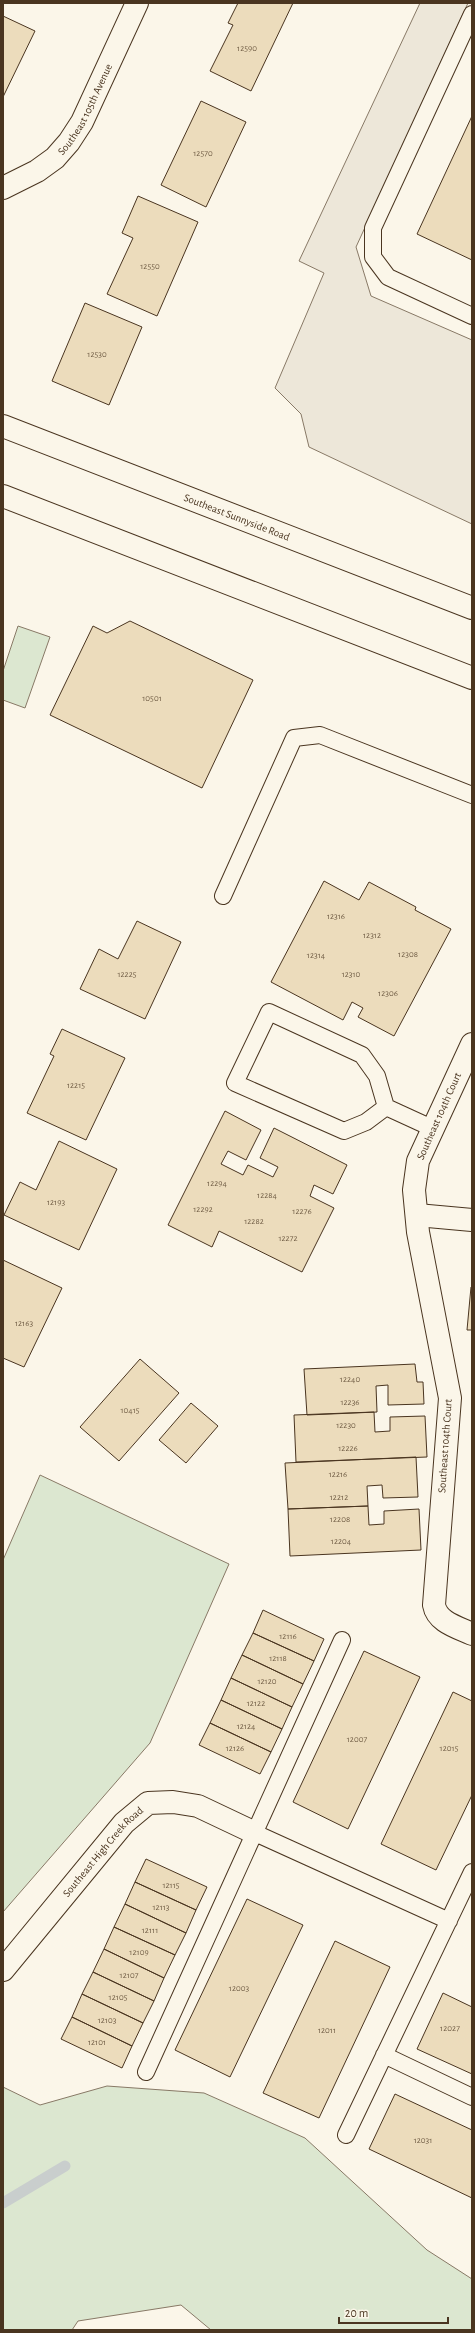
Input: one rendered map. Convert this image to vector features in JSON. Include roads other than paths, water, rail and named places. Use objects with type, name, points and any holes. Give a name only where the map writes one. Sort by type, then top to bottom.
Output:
[{"type":"street","name":"Southeast 105th Avenue","points":[[3,188],[37,171],[55,158],[69,142],[82,122],[137,3]]},
{"type":"street","name":"Southeast Sunnyside Road","points":[[3,426],[472,608]]},
{"type":"street","points":[[3,496],[472,678]]},
{"type":"street","name":"Southeast 104th Court","points":[[472,1044],[418,1161],[414,1190],[417,1215],[450,1398],[434,1605],[435,1613],[440,1618],[472,1634]]},
{"type":"street","points":[[417,1215],[472,1220]]},
{"type":"street","name":"Southeast High Creek Road","points":[[3,1970],[124,1823],[148,1803],[173,1802],[198,1806],[255,1833]]},
{"type":"lane","points":[[472,14],[373,228],[373,257],[388,277],[472,316]]},
{"type":"lane","points":[[223,896],[294,738],[320,735],[472,795]]},
{"type":"lane","points":[[386,1107],[366,1122],[344,1131],[235,1083],[268,1012],[362,1055],[377,1076],[386,1107],[434,1129]]},
{"type":"lane","points":[[146,2072],[342,1640]]},
{"type":"lane","points":[[255,1833],[449,1921]]},
{"type":"lane","points":[[346,2135],[472,1872]]},
{"type":"lane","points":[[384,2055],[472,2097]]},
{"type":"waterway","points":[[3,2203],[65,2166]]}]
